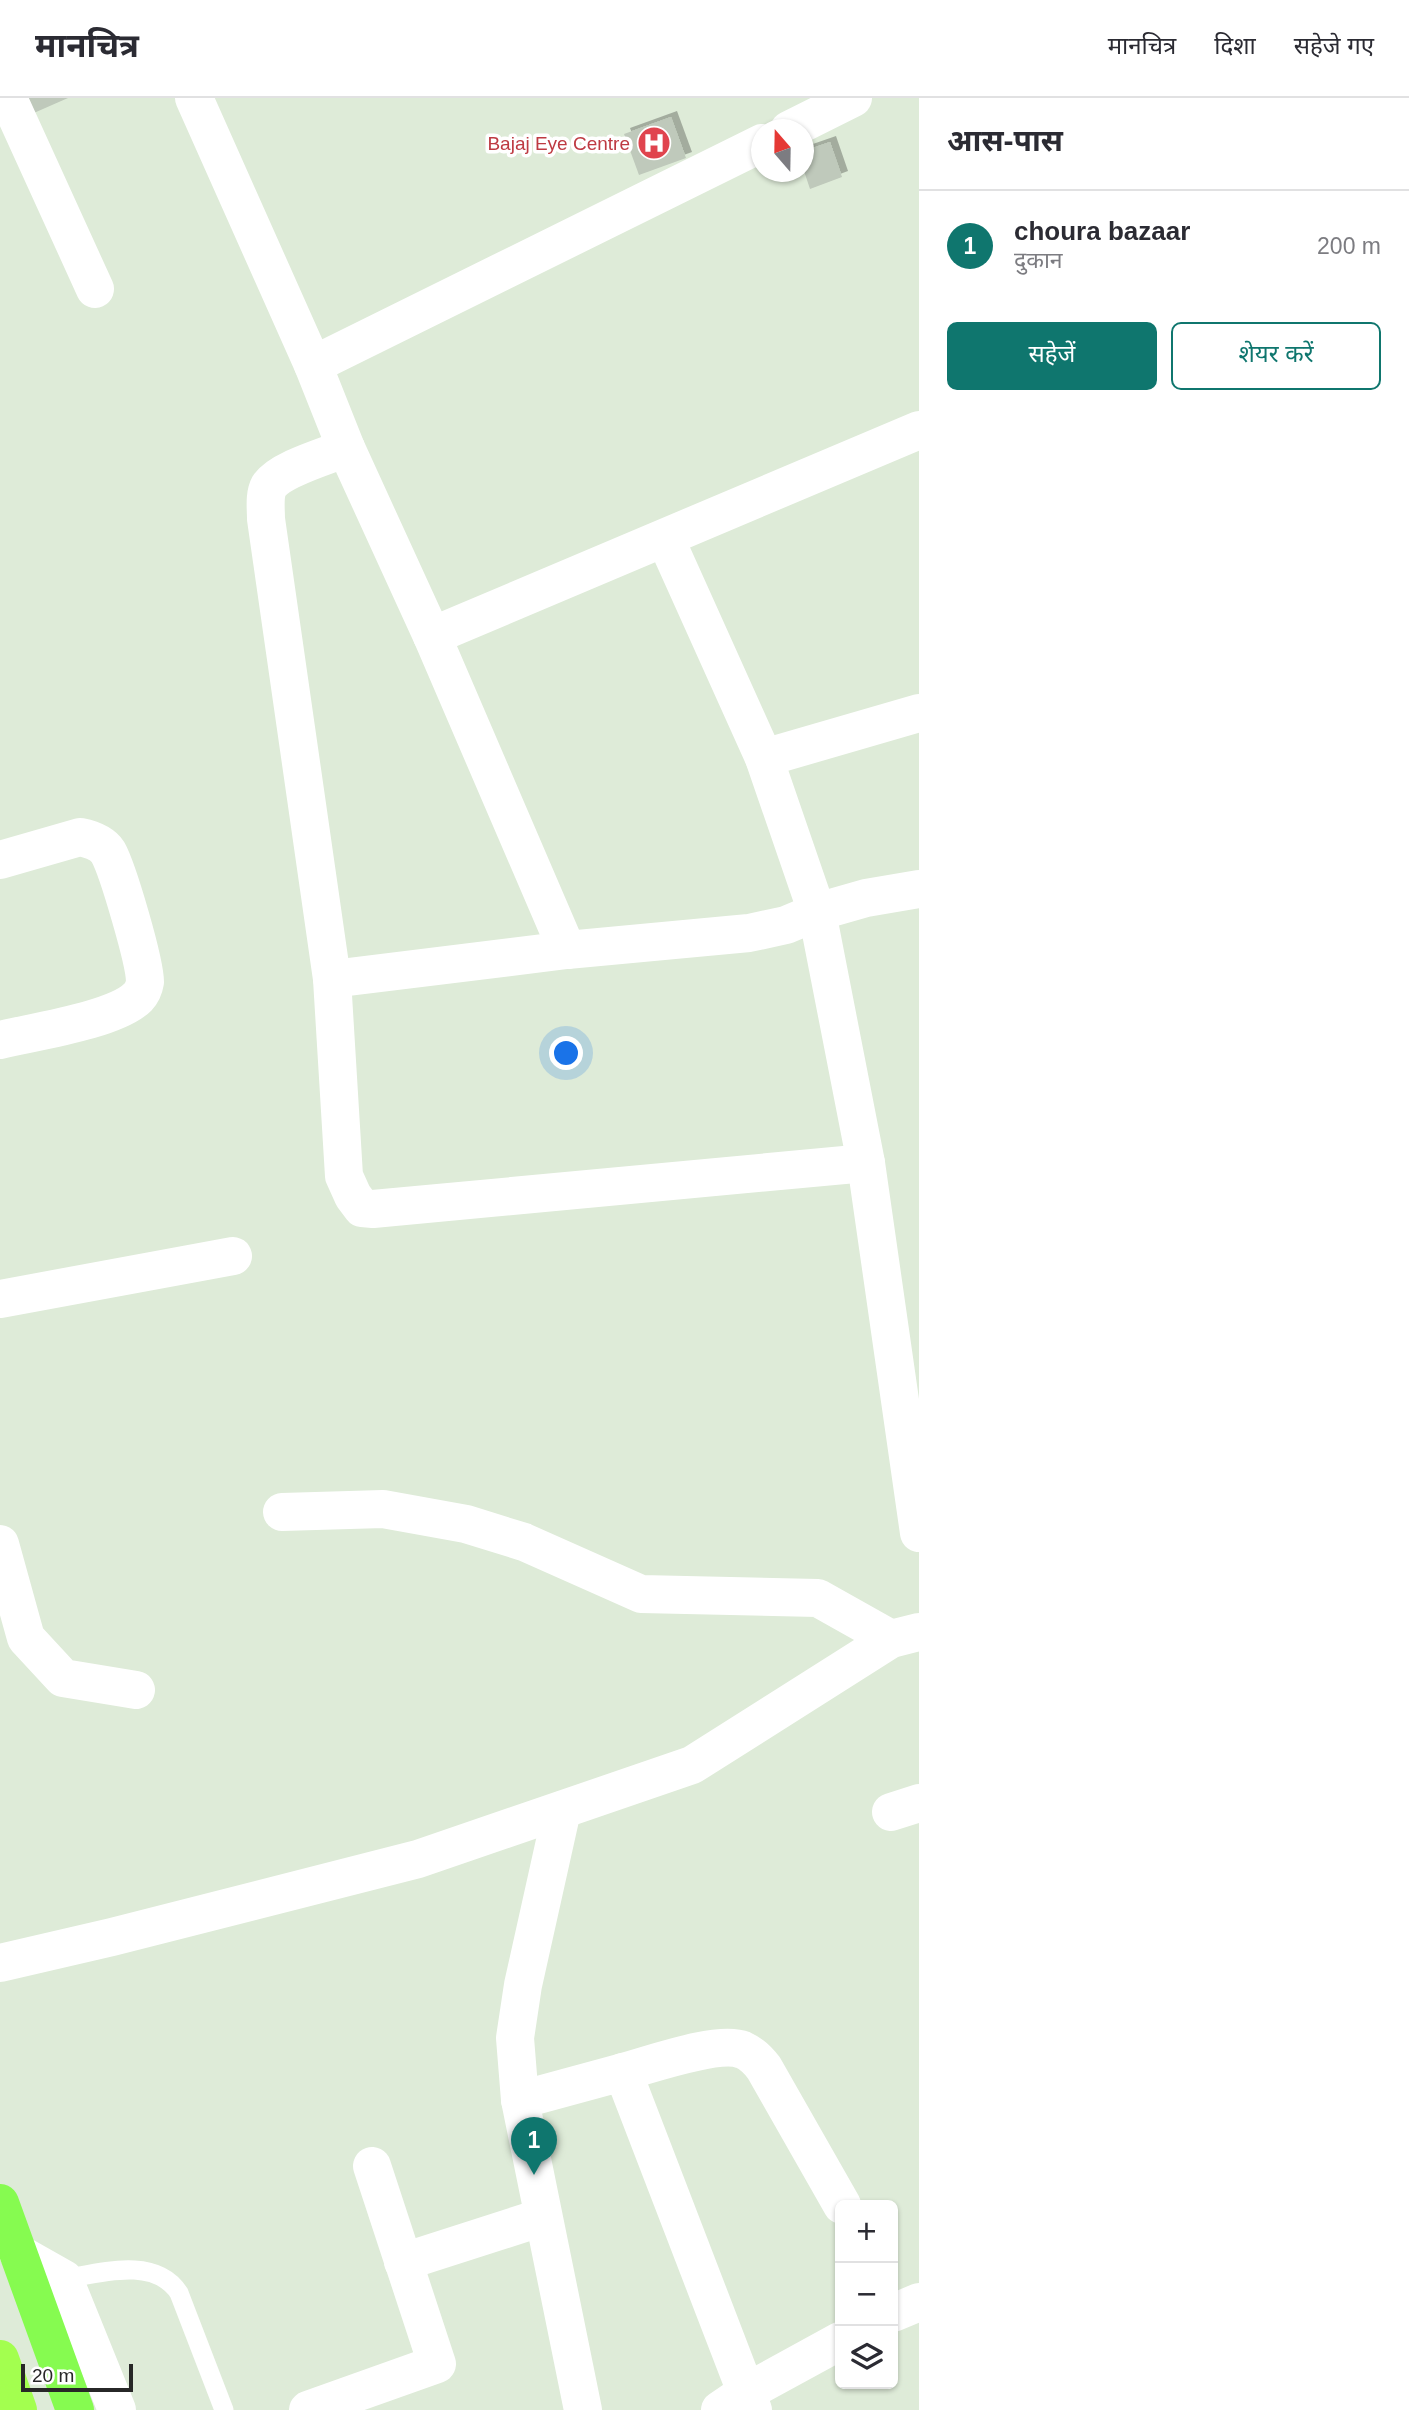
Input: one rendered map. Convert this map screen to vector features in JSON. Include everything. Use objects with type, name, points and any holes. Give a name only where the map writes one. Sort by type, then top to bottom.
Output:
[{"type":"highway","points":[[0,2203],[75,2410]]},
{"type":"highway","points":[[0,2359],[18,2410]]},
{"type":"street","points":[[8,98],[95,289]]},
{"type":"street","points":[[194,98],[313,365],[346,448],[432,636],[567,950]]},
{"type":"street","points":[[811,119],[853,98]]},
{"type":"street","points":[[313,365],[751,148]]},
{"type":"street","points":[[432,636],[919,430]]},
{"type":"street","points":[[346,448],[275,480],[268,487],[266,519],[332,979],[344,1177],[353,1196],[362,1208],[866,1163]]},
{"type":"street","points":[[665,538],[764,758],[817,912],[866,1163],[919,1534]]},
{"type":"street","points":[[764,758],[919,713]]},
{"type":"street","points":[[0,860],[80,837],[101,846],[107,852],[118,878],[145,983],[142,993],[135,1000],[116,1011],[0,1040]]},
{"type":"street","points":[[332,979],[567,950],[749,933],[786,925],[817,912],[866,898],[919,889]]},
{"type":"street","points":[[0,1299],[233,1256]]},
{"type":"street","points":[[282,1512],[383,1509],[466,1524],[524,1542],[640,1594],[818,1598],[905,1635]]},
{"type":"street","points":[[0,1544],[26,1638],[64,1678],[136,1690]]},
{"type":"street","points":[[0,1963],[418,1859],[692,1765],[905,1635]]},
{"type":"street","points":[[562,1810],[523,1985],[515,2038],[520,2100],[583,2410]]},
{"type":"street","points":[[520,2100],[711,2049],[742,2049],[755,2057],[764,2068],[839,2200]]},
{"type":"street","points":[[622,2072],[739,2404],[835,2344]]},
{"type":"street","points":[[308,2410],[437,2364],[372,2166]]},
{"type":"street","points":[[403,2262],[543,2217]]},
{"type":"street","points":[[18,2253],[64,2279],[117,2410]]},
{"type":"lane","points":[[64,2279],[127,2269],[144,2270],[173,2283],[224,2410]]},
{"type":"building","points":[[18,98],[68,98],[27,116]]},
{"type":"building","points":[[671,117],[686,158],[639,175],[624,134]]},
{"type":"building","points":[[830,142],[842,177],[810,189],[808,182],[814,182],[814,148]]},
{"type":"place","name":"Bajaj Eye Centre","points":[[654,143]]},
{"type":"place","name":"choura bazaar","points":[[534,2175]]}]
